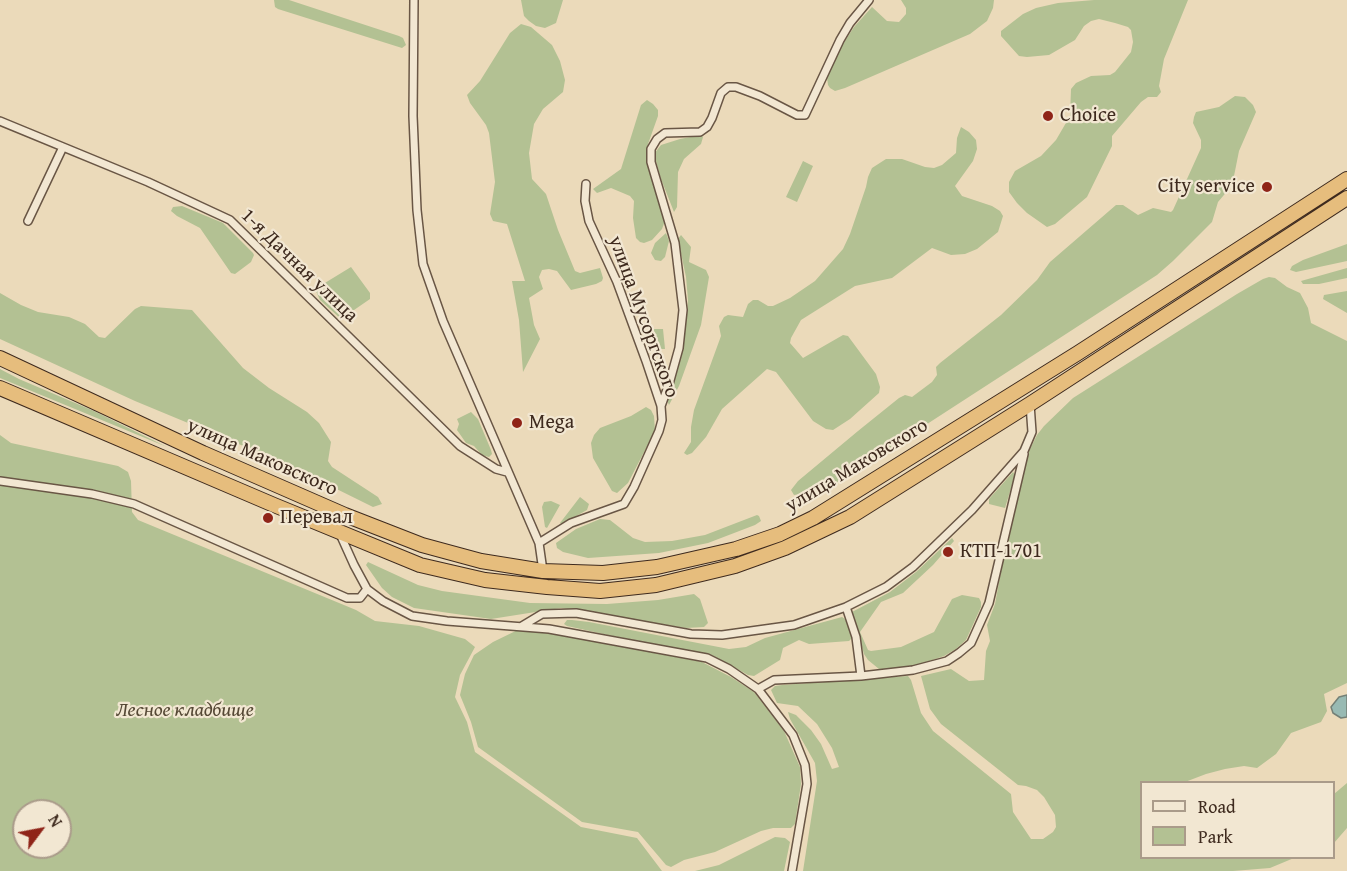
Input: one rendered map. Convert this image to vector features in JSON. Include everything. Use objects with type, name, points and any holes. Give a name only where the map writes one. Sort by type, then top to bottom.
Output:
[{"type":"highway","name":"улица Маковского","points":[[0,358],[202,453],[345,515],[422,545],[481,561],[543,571],[603,573],[657,567],[736,549],[780,534],[813,518],[1078,353],[1347,178]]},
{"type":"highway","name":"улица Маковского","points":[[0,388],[420,565],[485,580],[547,587],[600,591],[656,585],[735,566],[785,548],[850,517],[1030,404],[1347,198]]},
{"type":"street","points":[[414,0],[412,64],[415,164],[423,264],[443,321],[538,543],[543,571]]},
{"type":"street","points":[[661,406],[679,348],[683,310],[675,243],[651,162],[651,149],[657,139],[665,133],[700,132],[707,127],[721,93],[728,87],[735,87],[760,96],[797,116],[805,114],[840,40],[850,23],[869,0]]},
{"type":"street","name":"1-я Дачная улица","points":[[0,121],[148,182],[230,220],[460,446],[496,469],[507,472]]},
{"type":"street","points":[[28,221],[63,147]]},
{"type":"street","name":"улица Мусоргского","points":[[538,543],[571,524],[624,504],[659,432],[662,420],[656,387],[616,282],[589,221],[585,201],[586,184]]},
{"type":"street","points":[[758,689],[774,680],[861,676],[913,670],[947,661],[970,643],[989,603],[1024,451],[1032,432],[1030,404]]},
{"type":"street","points":[[522,626],[542,614],[576,613],[691,634],[722,636],[794,625],[846,607],[886,587],[913,567],[972,510],[1024,451]]},
{"type":"street","points":[[0,481],[92,494],[134,504],[347,598],[360,598],[367,589]]},
{"type":"street","points":[[339,531],[367,589],[383,601],[412,616],[549,629],[707,658],[729,669],[758,689],[793,735],[805,765],[807,784],[792,871]]},
{"type":"street","points":[[846,607],[856,637],[861,676]]},
{"type":"green space","points":[[274,0],[289,0],[399,36],[403,38],[406,45],[402,48],[278,9],[275,7]]},
{"type":"green space","points":[[521,0],[563,0],[556,23],[545,28],[536,26],[524,16]]},
{"type":"green space","points":[[901,0],[994,0],[987,21],[970,34],[845,88],[835,91],[830,88],[827,78],[834,58],[854,27],[872,7],[887,21],[899,22],[906,14],[906,8]]},
{"type":"green space","points":[[1094,0],[1188,0],[1164,59],[1159,86],[1161,92],[1157,97],[1148,97],[1141,102],[1112,136],[1112,146],[1087,197],[1055,224],[1047,227],[1017,203],[1009,192],[1009,182],[1015,171],[1041,156],[1056,140],[1070,116],[1071,89],[1076,83],[1091,76],[1110,75],[1115,72],[1131,52],[1133,42],[1131,30],[1128,27],[1099,19],[1091,21],[1084,26],[1075,40],[1049,55],[1027,57],[1019,56],[1001,36],[1001,31],[1023,14],[1036,8],[1058,3]]},
{"type":"green space","points":[[521,24],[531,27],[552,45],[560,61],[565,80],[563,92],[543,109],[534,124],[529,153],[532,179],[546,194],[575,271],[580,273],[600,268],[603,278],[596,284],[571,290],[557,271],[542,270],[539,277],[543,289],[529,298],[534,325],[540,339],[523,372],[519,320],[512,281],[525,281],[507,224],[493,221],[490,214],[495,182],[489,133],[467,95],[480,81],[510,33]]},
{"type":"green space","points":[[1235,96],[1245,97],[1256,112],[1239,151],[1234,176],[1229,189],[1218,202],[1212,222],[1173,261],[1157,275],[833,485],[813,492],[794,495],[791,490],[798,481],[858,431],[899,398],[905,395],[912,397],[932,382],[937,375],[936,367],[940,363],[1001,315],[1037,280],[1050,262],[1116,205],[1123,205],[1138,215],[1153,208],[1171,212],[1201,148],[1201,140],[1193,123],[1196,112],[1219,107]]},
{"type":"green space","points":[[647,100],[658,110],[658,116],[648,144],[646,160],[666,218],[662,229],[652,240],[644,243],[636,238],[633,218],[634,201],[630,196],[611,188],[597,193],[593,189],[621,169],[641,105]]},
{"type":"green space","points":[[961,127],[976,140],[977,149],[973,161],[955,186],[962,196],[1000,211],[1003,216],[998,232],[977,249],[965,254],[951,255],[932,248],[892,278],[855,286],[801,320],[791,338],[790,343],[803,358],[843,335],[848,336],[876,374],[880,387],[879,393],[850,419],[833,430],[826,429],[813,421],[776,372],[767,369],[722,409],[706,437],[692,453],[687,455],[684,453],[691,442],[694,410],[721,336],[719,326],[724,317],[728,315],[743,317],[748,304],[753,300],[773,306],[790,298],[815,281],[843,249],[872,168],[886,159],[902,159],[934,168],[942,165],[956,153],[957,138]]},
{"type":"green space","points":[[701,135],[703,137],[701,144],[684,159],[678,172],[677,207],[674,212],[654,154],[661,145]]},
{"type":"green space","points":[[803,161],[813,166],[797,202],[786,197]]},
{"type":"green space","points":[[182,206],[223,223],[253,253],[251,262],[235,274],[231,273],[200,228],[171,211],[173,207]]},
{"type":"green space","points":[[666,233],[669,241],[665,257],[661,261],[655,260],[651,253],[655,243]]},
{"type":"green space","points":[[681,235],[691,247],[689,262],[706,270],[709,277],[701,325],[679,386],[669,405],[666,398],[684,340],[688,300],[678,239]]},
{"type":"green space","points":[[1347,244],[1347,261],[1296,272],[1290,270],[1292,266],[1303,260]]},
{"type":"green space","points":[[351,267],[370,293],[370,299],[341,319],[320,300],[315,289]]},
{"type":"green space","points":[[1347,268],[1347,278],[1319,284],[1303,284],[1301,281]]},
{"type":"green space","points":[[1275,278],[1300,293],[1308,308],[1311,323],[1347,341],[1347,683],[1324,694],[1327,711],[1321,722],[1291,733],[1276,754],[1257,768],[1244,766],[1225,769],[1188,781],[1140,781],[1140,859],[1292,859],[1270,868],[1233,871],[803,871],[817,781],[815,763],[788,712],[796,715],[811,730],[821,744],[832,769],[839,767],[832,748],[817,724],[798,706],[777,703],[771,690],[775,686],[908,676],[921,713],[933,731],[1011,794],[1013,812],[1031,839],[1043,839],[1053,832],[1056,827],[1055,815],[1037,790],[1018,785],[941,724],[930,709],[921,676],[951,669],[969,681],[984,680],[986,651],[990,641],[987,625],[995,604],[1004,555],[1029,451],[1044,426],[1073,398],[1263,279]]},
{"type":"green space","points":[[1347,291],[1347,313],[1323,299],[1324,295]]},
{"type":"green space","points":[[0,293],[38,312],[69,317],[85,324],[99,337],[105,338],[141,306],[192,310],[243,368],[307,412],[319,423],[331,442],[328,461],[332,467],[378,497],[382,504],[373,507],[282,462],[135,401],[0,339]]},
{"type":"green space","points":[[653,329],[663,329],[665,349],[660,349]]},
{"type":"green space","points":[[0,369],[94,411],[167,447],[0,378]]},
{"type":"green space","points":[[646,407],[654,416],[655,431],[628,483],[617,493],[612,491],[593,458],[591,443],[600,428],[631,416]]},
{"type":"green space","points":[[471,412],[478,419],[491,450],[492,454],[489,457],[482,455],[474,446],[466,443],[457,430],[459,424],[457,419]]},
{"type":"green space","name":"Лесное кладбище","points":[[0,435],[11,443],[118,466],[128,472],[131,481],[132,512],[138,520],[356,610],[375,621],[419,626],[465,639],[475,647],[460,675],[455,697],[467,722],[475,752],[581,827],[637,838],[662,871],[0,871]]},
{"type":"green space","points":[[1013,472],[1015,475],[1005,508],[989,504],[989,499]]},
{"type":"green space","points":[[580,497],[589,504],[587,510],[560,523]]},
{"type":"green space","points":[[551,501],[560,505],[547,528],[542,507],[544,502]]},
{"type":"green space","points":[[757,515],[761,521],[755,525],[708,543],[659,553],[588,558],[563,552],[557,548],[556,543],[576,529],[600,519],[610,520],[633,538],[645,542],[672,541],[705,535]]},
{"type":"green space","points":[[952,538],[954,541],[933,565],[903,593],[881,602],[860,632],[868,650],[901,647],[934,632],[952,599],[962,595],[979,598],[981,602],[981,607],[966,640],[944,656],[912,667],[883,671],[879,669],[864,654],[852,612],[890,592],[916,572]]},
{"type":"green space","points":[[368,562],[418,585],[442,591],[530,603],[607,604],[658,600],[694,594],[700,599],[708,623],[704,627],[686,628],[561,608],[491,619],[414,608],[392,597],[382,588],[366,565]]},
{"type":"green space","points":[[842,617],[851,633],[852,638],[849,641],[809,644],[799,640],[783,648],[780,660],[754,676],[712,655],[564,624],[567,620],[589,622],[729,649],[746,647],[765,638]]},
{"type":"green space","points":[[530,624],[602,643],[702,662],[754,692],[784,731],[800,767],[801,784],[795,824],[791,828],[761,831],[715,852],[684,860],[671,867],[666,865],[638,832],[582,822],[478,747],[460,695],[465,674],[474,655],[493,642]]},
{"type":"green space","points":[[1347,783],[1347,828],[1335,842],[1335,793]]},
{"type":"green space","points":[[775,837],[785,838],[790,842],[784,871],[695,871],[719,865]]},
{"type":"water","points":[[1347,695],[1347,717],[1341,718],[1333,713],[1331,707],[1339,697]]},
{"type":"place","name":"Choice","points":[[1048,116]]},
{"type":"place","name":"City service","points":[[1267,187]]},
{"type":"place","name":"Mega","points":[[517,423]]},
{"type":"place","name":"Перевал","points":[[268,518]]},
{"type":"place","name":"КТП-1701","points":[[948,552]]}]
